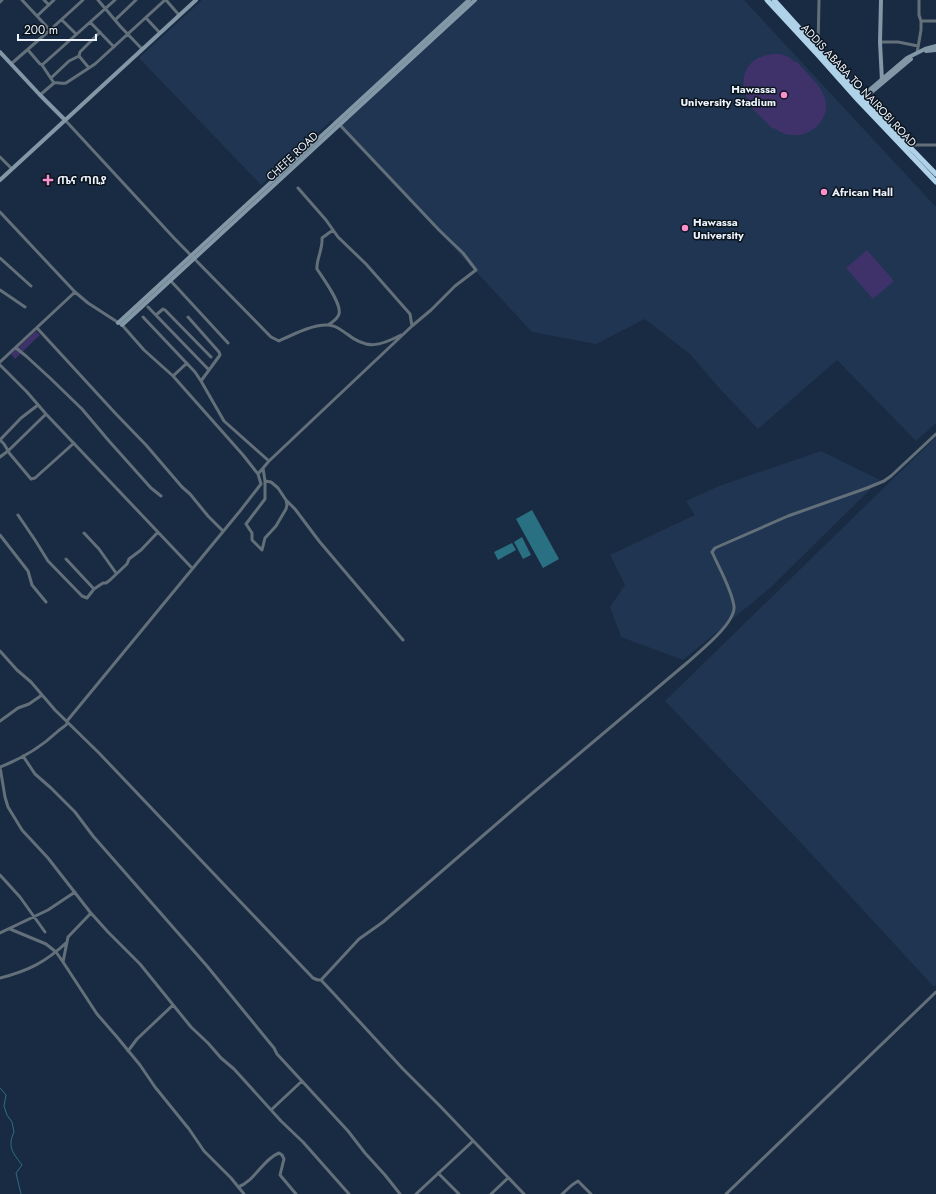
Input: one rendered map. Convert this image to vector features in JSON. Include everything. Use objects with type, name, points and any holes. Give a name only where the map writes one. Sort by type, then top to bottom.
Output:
[{"type":"highway","name":"ADDIS ABABA TO NAIROBI ROAD","points":[[767,0],[936,179]]},
{"type":"highway","name":"ADDIS ABABA TO NAIROBI ROAD","points":[[774,0],[818,49],[860,100],[907,145],[936,179]]},
{"type":"street","points":[[22,0],[50,30]]},
{"type":"street","points":[[44,0],[49,5]]},
{"type":"street","points":[[37,16],[54,0]]},
{"type":"street","points":[[11,64],[83,0]]},
{"type":"street","points":[[98,0],[142,49]]},
{"type":"street","points":[[42,64],[115,0]]},
{"type":"street","points":[[115,20],[136,0]]},
{"type":"street","points":[[40,96],[57,82],[62,84],[66,83],[96,64],[165,0],[179,15]]},
{"type":"street","points":[[0,180],[196,0]]},
{"type":"street","name":"CHEFE ROAD","points":[[120,324],[468,0]]},
{"type":"street","name":"CHEFE ROAD","points":[[193,256],[340,125],[475,0]]},
{"type":"street","points":[[818,49],[819,0]]},
{"type":"street","points":[[881,0],[880,42],[882,81]]},
{"type":"street","points":[[917,54],[921,34],[919,0]]},
{"type":"street","points":[[146,18],[160,33]]},
{"type":"street","points":[[62,20],[76,34]]},
{"type":"street","points":[[921,21],[936,21]]},
{"type":"street","points":[[90,22],[114,46]]},
{"type":"street","points":[[51,78],[69,61],[79,56],[80,52],[100,32]]},
{"type":"street","points":[[880,42],[898,42],[918,46]]},
{"type":"street","points":[[860,100],[917,54],[925,49],[936,48]]},
{"type":"street","points":[[28,50],[40,64],[42,64],[54,84]]},
{"type":"street","points":[[0,52],[261,328],[278,341],[296,333],[328,325],[338,317],[339,309],[333,294],[317,269],[322,238],[333,230]]},
{"type":"street","points":[[79,56],[89,68]]},
{"type":"street","points":[[258,474],[269,461],[412,326],[432,310],[455,286],[476,270],[463,253],[439,230],[340,125]]},
{"type":"street","points":[[907,145],[936,145]]},
{"type":"street","points":[[0,156],[12,169]]},
{"type":"street","points":[[298,188],[322,215],[338,237],[366,264],[410,314],[412,326]]},
{"type":"street","points":[[0,212],[75,292],[88,303],[120,324],[144,350],[173,376],[244,455],[258,474],[261,484],[67,721],[67,724],[53,737],[14,762],[0,767],[5,797],[22,830],[48,858],[91,914],[140,964],[191,1027],[221,1058],[234,1069],[271,1110],[303,1142],[349,1194]]},
{"type":"street","points":[[0,258],[31,286]]},
{"type":"street","points":[[169,279],[228,343]]},
{"type":"street","points":[[0,290],[25,307]]},
{"type":"street","points":[[0,362],[55,309],[75,292]]},
{"type":"street","points":[[148,307],[209,370]]},
{"type":"street","points":[[156,315],[162,309],[165,310],[210,357]]},
{"type":"street","points":[[143,317],[201,380],[224,421],[269,461]]},
{"type":"street","points":[[188,317],[220,355],[201,380]]},
{"type":"street","points":[[328,325],[340,328],[356,341],[365,344],[382,343],[406,332]]},
{"type":"street","points":[[37,328],[146,445],[223,531]]},
{"type":"street","points":[[16,348],[82,409],[108,441],[151,488],[161,496]]},
{"type":"street","points":[[173,376],[186,363]]},
{"type":"street","points":[[0,365],[192,568]]},
{"type":"street","points":[[38,405],[21,418],[0,440],[25,472],[33,479],[74,443]]},
{"type":"street","points":[[0,457],[46,414]]},
{"type":"street","points":[[321,980],[359,940],[383,922],[702,650],[724,628],[732,617],[734,607],[731,594],[713,554],[713,550],[715,548],[788,516],[884,481],[936,434]]},
{"type":"street","points":[[263,468],[265,499],[246,524],[252,533],[252,540],[262,550],[264,538],[276,526],[286,509],[286,500]]},
{"type":"street","points":[[264,481],[271,482],[278,488],[286,500],[403,640]]},
{"type":"street","points":[[18,515],[48,561],[82,596],[87,598],[94,589],[103,583],[106,583],[158,532]]},
{"type":"street","points":[[84,533],[99,549],[116,573]]},
{"type":"street","points":[[0,535],[28,571],[32,585],[46,602]]},
{"type":"street","points":[[66,560],[94,589]]},
{"type":"street","points":[[0,651],[17,670],[31,682],[54,710],[67,721],[313,978],[321,980],[335,994],[403,1069],[524,1194]]},
{"type":"street","points":[[0,721],[18,708],[29,704],[42,695]]},
{"type":"street","points":[[23,756],[35,774],[75,812],[102,847],[207,966],[274,1048],[277,1054],[348,1131],[400,1194]]},
{"type":"street","points":[[0,875],[20,897],[45,932]]},
{"type":"street","points":[[0,933],[54,907],[75,892]]},
{"type":"street","points":[[63,962],[68,937],[91,914]]},
{"type":"street","points":[[10,929],[46,944],[56,952],[97,1014],[189,1129],[204,1151],[244,1194]]},
{"type":"street","points":[[0,978],[32,967],[56,952],[66,942]]},
{"type":"street","points":[[726,1194],[936,992]]},
{"type":"street","points":[[128,1051],[137,1039],[173,1005]]},
{"type":"street","points":[[271,1110],[302,1081]]},
{"type":"street","points":[[416,1194],[472,1141]]},
{"type":"street","points":[[238,1186],[244,1184],[272,1157],[279,1153],[284,1159],[280,1176],[296,1194]]},
{"type":"street","points":[[438,1173],[458,1194]]},
{"type":"street","points":[[490,1194],[508,1178]]},
{"type":"street","points":[[562,1194],[578,1181],[591,1194]]},
{"type":"shaded area","name":"Hawassa University","points":[[202,0],[744,0],[936,207],[936,423],[916,441],[837,360],[758,429],[720,389],[691,355],[645,319],[596,344],[532,332],[332,120],[261,185],[139,58]]},
{"type":"shaded area","name":"Hawassa University Stadium","points":[[775,54],[789,57],[797,62],[819,86],[825,98],[826,109],[823,119],[816,127],[807,133],[796,135],[785,134],[774,128],[773,129],[751,107],[752,106],[744,88],[746,71],[756,59]]},
{"type":"shaded area","points":[[867,250],[894,281],[873,299],[846,268]]},
{"type":"shaded area","points":[[36,331],[40,335],[15,359],[11,354]]},
{"type":"shaded area","points":[[936,437],[936,985],[934,987],[804,846],[665,701]]},
{"type":"shaded area","points":[[821,451],[880,480],[770,588],[683,660],[621,637],[610,607],[625,585],[610,555],[695,515],[686,501],[719,486]]},
{"type":"shaded area","points":[[532,510],[559,559],[543,568],[516,519]]},
{"type":"shaded area","points":[[522,537],[531,555],[523,559],[514,542]]},
{"type":"shaded area","points":[[512,543],[516,550],[498,560],[494,552]]},
{"type":"waterway","points":[[0,1088],[6,1095],[4,1106],[7,1115],[12,1122],[14,1132],[11,1142],[12,1150],[22,1165],[16,1173],[21,1194]]},
{"type":"place","name":"Hawassa University Stadium","points":[[784,95]]},
{"type":"place","name":"ጤና ጣቢያ","points":[[48,180]]},
{"type":"place","name":"African Hall","points":[[824,192]]},
{"type":"place","name":"Hawassa University","points":[[685,228]]}]
